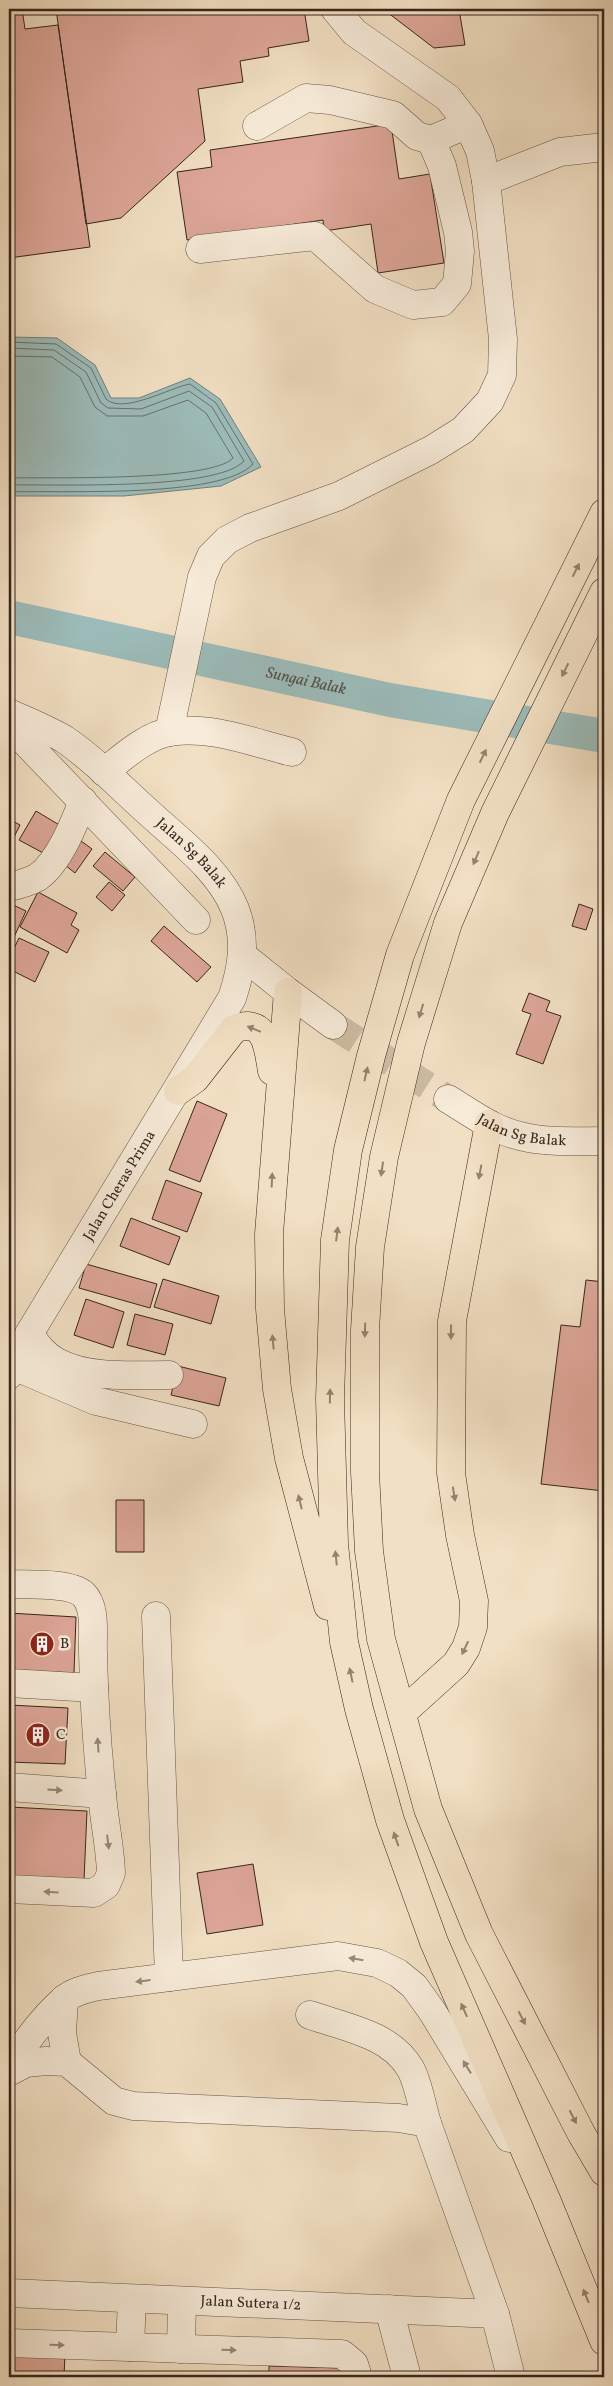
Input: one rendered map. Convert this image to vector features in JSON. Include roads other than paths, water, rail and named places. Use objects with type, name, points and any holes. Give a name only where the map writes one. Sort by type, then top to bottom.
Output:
[{"type":"highway","points":[[604,513],[461,800],[400,955],[371,1056],[351,1140],[337,1231],[330,1363],[330,1472],[334,1544],[344,1642],[366,1736],[390,1820],[434,1942],[546,2199],[604,2342]]},
{"type":"highway","points":[[604,592],[495,813],[448,923],[411,1043],[384,1157],[370,1247],[365,1330],[365,1472],[368,1551],[382,1640],[428,1809],[479,1934],[581,2133],[604,2172]]},
{"type":"highway","points":[[288,992],[269,1234],[270,1309],[277,1389],[289,1458],[325,1600],[344,1642]]},
{"type":"highway","points":[[178,1091],[195,1079],[234,1029],[243,1026],[253,1027],[261,1031],[267,1039],[278,1105]]},
{"type":"highway","points":[[403,1712],[456,1664],[466,1648],[473,1627],[474,1600],[460,1534],[451,1473],[452,1321],[490,1124]]},
{"type":"street","points":[[169,732],[202,578],[211,556],[227,540],[250,528],[339,496],[432,450],[463,430],[490,401],[502,375],[503,339],[486,181],[480,151],[468,124],[448,98],[354,32],[335,9]]},
{"type":"street","points":[[257,126],[306,98],[330,100],[393,116],[417,136],[431,140],[468,124]]},
{"type":"street","points":[[200,249],[315,236],[375,289],[413,305],[442,302],[457,284],[460,251],[442,166],[431,140]]},
{"type":"street","points":[[486,181],[560,152],[604,147]]},
{"type":"street","name":"Jalan Sg Balak","points":[[9,713],[63,739],[104,772],[209,869],[228,894],[240,924],[242,955],[240,975],[232,998]]},
{"type":"street","points":[[9,725],[196,920]]},
{"type":"street","points":[[104,772],[138,746],[169,732],[209,732],[292,752]]},
{"type":"street","points":[[9,887],[20,885],[38,876],[52,861],[64,842],[83,801]]},
{"type":"street","points":[[242,955],[333,1025]]},
{"type":"street","points":[[232,998],[247,989],[257,986],[270,986],[288,992]]},
{"type":"street","name":"Jalan Cheras Prima","points":[[17,1352],[178,1091],[232,998]]},
{"type":"street","name":"Jalan Sg Balak","points":[[448,1099],[490,1124],[519,1136],[548,1140],[604,1141]]},
{"type":"street","points":[[17,1352],[42,1351],[56,1361],[73,1368],[115,1374],[170,1375]]},
{"type":"street","points":[[17,1352],[96,1401],[193,1424]]},
{"type":"street","points":[[9,1584],[59,1586],[78,1591],[89,1602],[92,1614],[94,1688],[110,1873],[106,1885],[94,1893],[9,1889]]},
{"type":"street","points":[[156,1616],[169,1978]]},
{"type":"street","points":[[9,1683],[94,1688]]},
{"type":"street","points":[[9,1787],[102,1794]]},
{"type":"street","points":[[9,2066],[24,2044],[64,1999],[79,1991],[98,1986],[338,1956],[377,1963],[398,1974],[414,1986],[432,2011],[546,2199]]},
{"type":"street","points":[[64,1999],[62,2033],[67,2062]]},
{"type":"street","points":[[310,2015],[370,2036],[393,2047],[410,2068],[427,2123],[495,2314],[511,2377]]},
{"type":"street","points":[[9,2072],[26,2063],[46,2061],[67,2062],[114,2101],[133,2106],[399,2118],[427,2123]]},
{"type":"street","name":"Jalan Sutera 1/2","points":[[9,2294],[495,2314]]},
{"type":"street","points":[[130,2347],[132,2298]]},
{"type":"street","points":[[181,2349],[182,2301]]},
{"type":"street","points":[[389,2309],[407,2377]]},
{"type":"street","points":[[9,2343],[342,2354],[354,2364],[358,2377]]},
{"type":"water","points":[[9,337],[57,338],[95,365],[111,398],[139,398],[190,378],[220,399],[261,467],[221,486],[124,496],[9,496]]},
{"type":"waterway","name":"Sungai Balak","points":[[9,617],[390,700],[604,736]]},
{"type":"tunnel","points":[[333,1025],[448,1099]]},
{"type":"place","name":"B","points":[[42,1644]]},
{"type":"place","name":"C","points":[[38,1735]]}]
